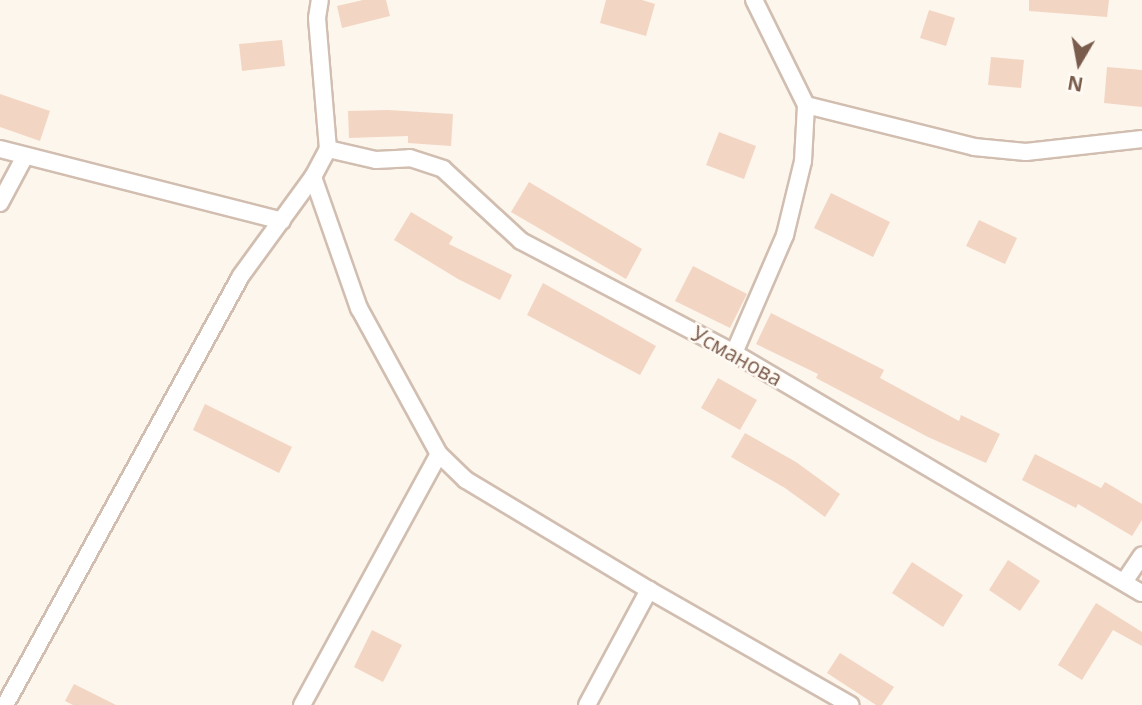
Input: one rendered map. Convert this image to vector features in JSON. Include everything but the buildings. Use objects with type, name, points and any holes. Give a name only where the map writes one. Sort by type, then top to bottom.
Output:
[{"type":"street","points":[[5,705],[240,276],[313,177],[328,149],[317,18],[320,0]]},
{"type":"street","points":[[734,353],[786,236],[803,161],[806,105],[754,0]]},
{"type":"street","points":[[806,105],[974,147],[1026,152],[1142,139]]},
{"type":"street","points":[[0,149],[24,158],[282,221]]},
{"type":"street","name":"Усманова","points":[[328,149],[376,160],[410,158],[443,169],[522,241],[734,353],[1142,593]]},
{"type":"street","points":[[0,203],[24,158]]},
{"type":"street","points":[[313,177],[359,308],[439,454],[466,480],[649,590],[851,705]]},
{"type":"street","points":[[302,705],[439,454]]},
{"type":"street","points":[[1124,582],[1142,555]]},
{"type":"street","points":[[587,705],[649,590]]}]
